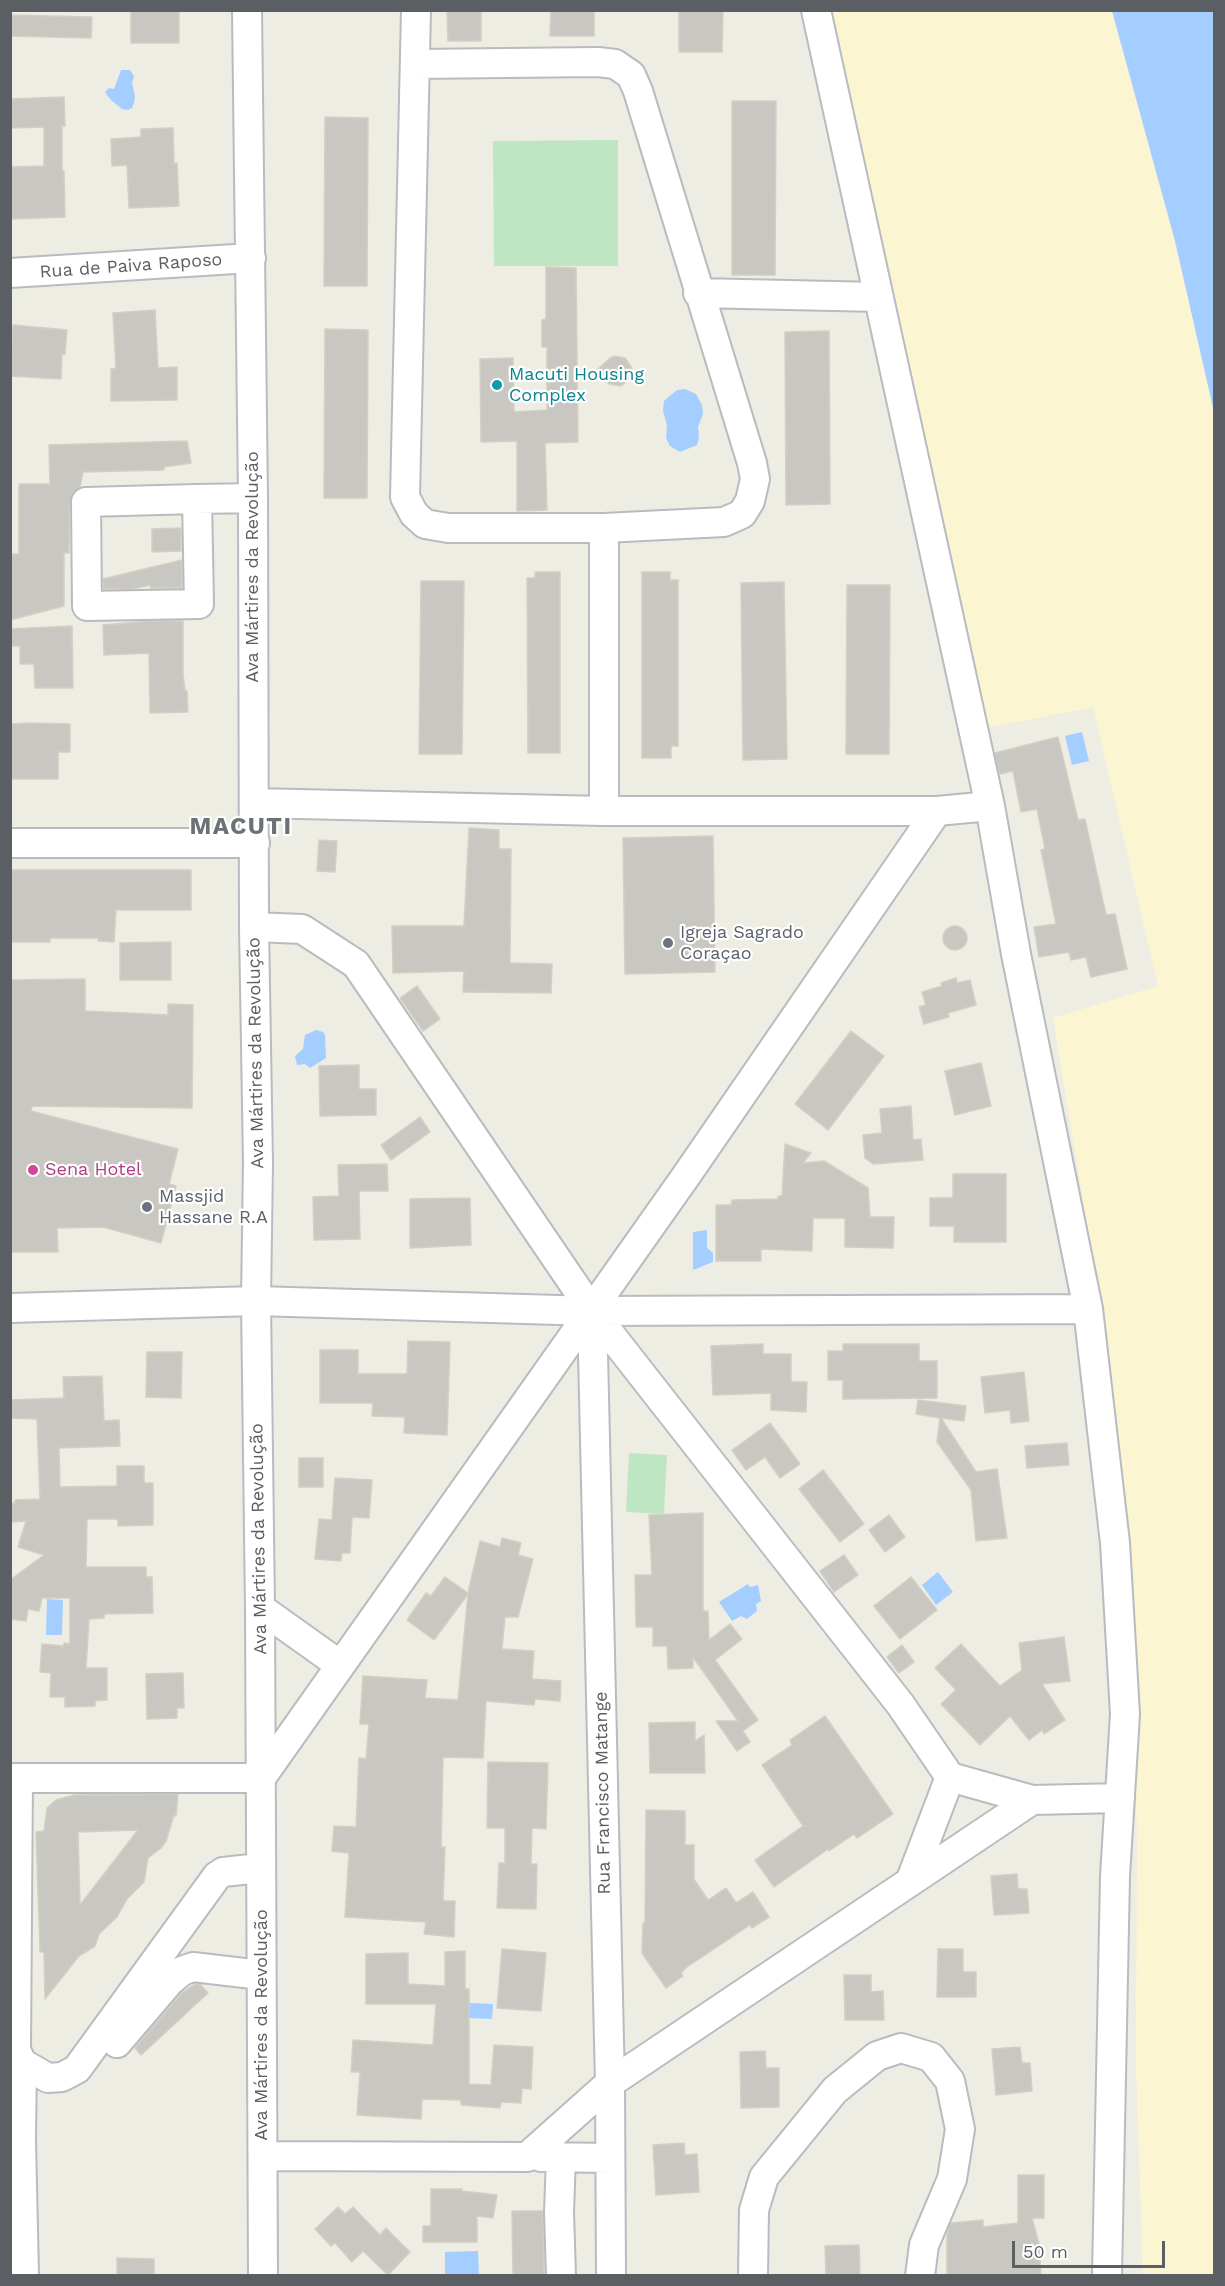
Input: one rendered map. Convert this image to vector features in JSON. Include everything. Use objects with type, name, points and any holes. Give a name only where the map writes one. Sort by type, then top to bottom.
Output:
[{"type":"street","name":"Ava Mártires da Revolução","points":[[247,10],[258,1162],[256,1301],[263,2276]]},
{"type":"street","points":[[415,64],[598,62],[615,64],[631,75],[638,91],[698,293],[752,463],[755,479],[750,501],[742,514],[724,522],[604,528],[448,528],[425,524],[414,514],[405,497],[416,10]]},
{"type":"street","points":[[816,10],[990,806],[1016,954],[1088,1309],[1115,1543],[1125,1714],[1115,1876],[1107,2276]]},
{"type":"street","name":"Rua de Paiva Raposo","points":[[10,273],[251,258]]},
{"type":"street","points":[[698,293],[878,297]]},
{"type":"street","points":[[197,499],[199,603],[87,606],[86,502],[197,499],[253,498]]},
{"type":"street","points":[[604,528],[604,811]]},
{"type":"street","points":[[254,803],[604,811],[937,811],[990,806]]},
{"type":"street","points":[[24,2276],[16,2141],[22,2063],[16,2050],[14,1778],[261,1778],[592,1311],[937,811]]},
{"type":"street","points":[[10,843],[255,843]]},
{"type":"street","points":[[254,927],[302,928],[356,964],[592,1311],[900,1704],[950,1777],[1032,1800],[1120,1798]]},
{"type":"street","points":[[10,1308],[256,1301],[592,1311],[1088,1309]]},
{"type":"street","name":"Rua Francisco Matange","points":[[592,1311],[610,2084],[611,2276]]},
{"type":"street","points":[[260,1608],[340,1665]]},
{"type":"street","points":[[910,1882],[950,1777]]},
{"type":"street","points":[[527,2157],[610,2084],[1032,1800]]},
{"type":"street","points":[[22,2063],[48,2078],[62,2077],[77,2069],[217,1876],[223,1872],[260,1868]]},
{"type":"street","points":[[89,2053],[108,2051],[116,2044],[170,1980],[182,1971],[193,1967],[261,1975]]},
{"type":"street","points":[[753,2276],[754,2210],[764,2177],[835,2090],[877,2056],[901,2048],[931,2057],[950,2081],[960,2129],[952,2179],[924,2245],[920,2276]]},
{"type":"street","points":[[263,2156],[610,2158]]},
{"type":"street","points":[[561,2157],[559,2212],[561,2276]]},
{"type":"green space","points":[[618,140],[618,266],[494,266],[493,141]]},
{"type":"green space","points":[[629,1453],[667,1455],[664,1514],[626,1512]]},
{"type":"sand","points":[[829,11],[1112,11],[1175,241],[1214,412],[1214,2275],[1143,2275],[1136,2066],[1137,1850],[1134,1645],[1104,1327],[1053,1018],[1158,986],[1093,707],[982,729]]},
{"type":"water","points":[[1112,11],[1214,11],[1214,412],[1175,241]]},
{"type":"water","points":[[121,70],[130,70],[134,76],[132,83],[134,103],[128,110],[122,109],[105,92],[109,88],[114,89]]},
{"type":"water","points":[[685,389],[696,394],[702,405],[703,414],[698,427],[697,445],[680,452],[670,446],[666,438],[667,425],[663,411],[664,401],[677,390]]},
{"type":"water","points":[[1082,732],[1089,761],[1072,765],[1065,736]]},
{"type":"water","points":[[316,1030],[325,1035],[326,1058],[310,1068],[305,1064],[297,1065],[295,1056],[303,1049],[305,1035]]},
{"type":"water","points":[[707,1230],[707,1248],[713,1253],[713,1262],[693,1270],[693,1232]]},
{"type":"water","points":[[938,1572],[953,1592],[936,1605],[922,1585]]},
{"type":"water","points":[[748,1584],[750,1587],[758,1585],[761,1601],[756,1604],[757,1611],[747,1619],[741,1616],[732,1621],[719,1602]]},
{"type":"water","points":[[47,1599],[63,1600],[62,1635],[46,1635]]},
{"type":"water","points":[[469,2003],[493,2004],[492,2019],[468,2018]]},
{"type":"water","points":[[478,2251],[479,2275],[445,2275],[445,2252]]},
{"type":"building","points":[[131,10],[179,10],[179,43],[131,43]]},
{"type":"building","points":[[447,10],[481,10],[481,41],[448,41]]},
{"type":"building","points":[[551,10],[594,10],[594,36],[550,36]]},
{"type":"building","points":[[679,10],[723,10],[722,52],[679,52]]},
{"type":"building","points":[[10,15],[92,17],[91,38],[10,36]]},
{"type":"building","points":[[64,97],[62,171],[64,171],[65,217],[10,219],[10,167],[44,166],[44,127],[10,128],[10,99]]},
{"type":"building","points":[[732,101],[776,101],[775,275],[732,275]]},
{"type":"building","points":[[325,117],[368,118],[367,286],[324,286]]},
{"type":"building","points":[[173,128],[179,206],[129,208],[127,165],[112,166],[111,139],[141,137],[141,129]]},
{"type":"building","name":"Macuti Housing Complex","points":[[546,267],[576,268],[578,442],[545,443],[547,510],[517,511],[517,441],[481,442],[480,359],[513,358],[514,412],[547,410],[547,347],[542,347],[542,320],[546,319]]},
{"type":"building","points":[[155,310],[158,368],[177,367],[177,400],[111,401],[111,369],[116,368],[113,313]]},
{"type":"building","points":[[13,325],[67,330],[65,354],[62,354],[61,379],[10,376]]},
{"type":"building","points":[[325,329],[368,330],[367,498],[324,498]]},
{"type":"building","points":[[829,331],[830,504],[786,505],[785,332]]},
{"type":"building","points":[[614,356],[625,358],[632,368],[630,379],[621,386],[609,384],[596,371]]},
{"type":"building","points":[[187,441],[191,463],[164,467],[164,470],[83,472],[80,487],[72,494],[70,502],[69,553],[64,553],[64,606],[10,620],[10,554],[19,554],[19,484],[50,484],[49,445]]},
{"type":"building","points":[[181,528],[181,551],[152,552],[152,529]]},
{"type":"building","points":[[182,560],[182,588],[151,588],[150,585],[132,589],[104,589],[103,579]]},
{"type":"building","points":[[535,572],[560,572],[560,753],[528,753],[527,578],[535,578]]},
{"type":"building","points":[[642,572],[670,572],[670,580],[678,580],[678,746],[671,746],[671,758],[642,758]]},
{"type":"building","points":[[421,581],[464,581],[462,754],[419,754]]},
{"type":"building","points":[[784,582],[787,759],[743,760],[741,583]]},
{"type":"building","points":[[847,585],[890,585],[889,754],[846,754]]},
{"type":"building","points":[[183,621],[183,674],[188,712],[150,713],[149,653],[104,655],[103,625]]},
{"type":"building","points":[[72,626],[73,688],[35,688],[34,664],[20,664],[20,646],[10,646],[10,629]]},
{"type":"building","points":[[10,724],[70,724],[70,752],[58,752],[58,779],[11,779]]},
{"type":"building","points":[[1058,737],[1078,820],[1085,819],[1106,915],[1115,914],[1127,969],[1091,977],[1086,957],[1071,960],[1069,952],[1039,957],[1034,927],[1056,924],[1041,850],[1045,849],[1037,809],[1021,812],[1013,771],[1000,774],[995,753]]},
{"type":"building","points":[[469,828],[499,830],[499,849],[511,849],[510,963],[552,964],[551,993],[463,992],[464,971],[393,973],[392,926],[464,926]]},
{"type":"building","points":[[713,836],[715,972],[625,974],[623,838]]},
{"type":"building","points":[[319,840],[337,841],[335,872],[317,871]]},
{"type":"building","points":[[10,870],[191,870],[191,910],[116,910],[114,942],[98,941],[98,938],[50,938],[50,942],[10,942]]},
{"type":"building","points":[[955,926],[960,927],[966,933],[966,943],[960,949],[955,950],[950,949],[944,943],[943,938],[944,933],[950,927]]},
{"type":"building","points":[[171,942],[171,980],[120,980],[120,943]]},
{"type":"building","points":[[956,978],[957,983],[970,980],[976,1005],[948,1013],[949,1017],[924,1024],[919,1007],[926,1005],[922,992],[942,986],[941,983]]},
{"type":"building","points":[[85,979],[85,1011],[168,1015],[168,1004],[193,1005],[192,1108],[32,1106],[31,1111],[178,1149],[169,1184],[176,1186],[161,1243],[103,1227],[57,1228],[58,1252],[10,1252],[10,980]]},
{"type":"building","points":[[417,986],[440,1019],[423,1031],[400,998]]},
{"type":"building","points":[[851,1031],[884,1056],[828,1130],[795,1104]]},
{"type":"building","points":[[981,1063],[991,1106],[955,1115],[945,1071]]},
{"type":"building","points":[[359,1065],[359,1089],[376,1089],[376,1115],[320,1116],[319,1066]]},
{"type":"building","points":[[911,1106],[913,1140],[921,1139],[923,1160],[873,1164],[865,1158],[863,1135],[882,1133],[880,1109]]},
{"type":"building","points":[[420,1117],[430,1132],[391,1160],[381,1145]]},
{"type":"building","points":[[785,1144],[811,1153],[803,1163],[824,1161],[868,1188],[870,1217],[894,1217],[893,1248],[845,1247],[845,1218],[813,1218],[812,1251],[761,1249],[761,1261],[716,1261],[716,1205],[731,1205],[732,1200],[778,1199],[778,1196],[782,1196]]},
{"type":"building","points":[[387,1164],[388,1191],[359,1191],[360,1239],[314,1240],[313,1197],[339,1196],[338,1165]]},
{"type":"building","points":[[953,1174],[1006,1174],[1006,1242],[954,1242],[954,1226],[930,1226],[930,1198],[953,1198]]},
{"type":"building","points":[[470,1198],[471,1245],[410,1248],[410,1199]]},
{"type":"building","points":[[408,1341],[450,1342],[447,1435],[404,1433],[405,1417],[372,1416],[373,1403],[320,1403],[320,1350],[358,1350],[358,1374],[407,1374]]},
{"type":"building","points":[[763,1344],[763,1354],[791,1354],[791,1382],[807,1382],[806,1412],[771,1410],[771,1393],[713,1395],[711,1346]]},
{"type":"building","points":[[843,1344],[919,1344],[919,1361],[937,1361],[937,1398],[843,1399],[843,1380],[828,1380],[828,1351],[843,1351]]},
{"type":"building","points":[[147,1352],[182,1352],[181,1398],[146,1397]]},
{"type":"building","points":[[1024,1372],[1029,1421],[1011,1423],[1010,1410],[985,1413],[981,1377]]},
{"type":"building","points":[[102,1376],[104,1421],[119,1420],[120,1446],[59,1448],[60,1487],[117,1486],[117,1466],[144,1466],[144,1483],[153,1483],[153,1525],[118,1526],[118,1519],[87,1519],[86,1567],[146,1567],[146,1577],[152,1577],[153,1613],[104,1614],[104,1618],[89,1619],[86,1668],[107,1668],[107,1700],[95,1701],[95,1706],[65,1707],[65,1697],[50,1697],[51,1673],[40,1672],[42,1644],[64,1646],[64,1643],[70,1644],[70,1598],[42,1598],[39,1611],[28,1609],[26,1621],[10,1619],[10,1580],[44,1555],[18,1547],[26,1521],[10,1522],[10,1503],[15,1503],[15,1500],[40,1499],[37,1419],[10,1418],[10,1400],[64,1398],[63,1377]]},
{"type":"building","points":[[918,1400],[966,1406],[964,1421],[941,1418],[976,1472],[997,1469],[1007,1538],[976,1541],[971,1490],[937,1442],[940,1418],[916,1414]]},
{"type":"building","points":[[770,1423],[800,1464],[780,1478],[765,1457],[746,1470],[732,1450]]},
{"type":"building","points":[[1067,1443],[1069,1465],[1027,1468],[1025,1446]]},
{"type":"building","points":[[299,1458],[323,1458],[323,1487],[299,1487]]},
{"type":"building","points":[[823,1470],[864,1524],[840,1542],[799,1489]]},
{"type":"building","points":[[335,1478],[372,1480],[369,1518],[352,1517],[350,1553],[342,1553],[341,1561],[315,1559],[319,1519],[332,1520]]},
{"type":"building","points":[[703,1513],[703,1611],[708,1611],[709,1640],[730,1624],[742,1639],[715,1660],[758,1720],[743,1731],[750,1742],[737,1751],[716,1721],[738,1721],[693,1657],[693,1668],[668,1669],[667,1646],[653,1646],[653,1627],[636,1627],[635,1575],[652,1575],[649,1515]]},
{"type":"building","points":[[889,1515],[905,1537],[885,1552],[869,1530]]},
{"type":"building","points":[[502,1538],[521,1543],[518,1555],[533,1559],[518,1617],[505,1617],[502,1649],[534,1651],[532,1679],[561,1681],[560,1701],[535,1699],[534,1705],[486,1701],[483,1758],[443,1757],[441,1847],[445,1847],[443,1901],[455,1901],[454,1937],[424,1934],[426,1922],[345,1917],[349,1853],[332,1851],[334,1826],[356,1827],[359,1758],[366,1759],[369,1724],[360,1724],[363,1676],[427,1680],[425,1698],[458,1700],[468,1594],[434,1640],[407,1620],[426,1593],[431,1596],[445,1577],[468,1593],[480,1541],[500,1547]]},
{"type":"building","points":[[844,1555],[858,1575],[834,1592],[820,1571]]},
{"type":"building","points":[[911,1577],[937,1610],[900,1639],[874,1606]]},
{"type":"building","points":[[1064,1637],[1070,1681],[1042,1684],[1065,1720],[1044,1734],[1042,1730],[1029,1740],[1010,1716],[980,1745],[941,1704],[956,1690],[935,1668],[961,1644],[1000,1686],[1022,1670],[1019,1643]]},
{"type":"building","points":[[902,1645],[914,1662],[899,1673],[887,1657]]},
{"type":"building","points":[[183,1673],[184,1708],[177,1708],[177,1718],[147,1719],[146,1674]]},
{"type":"building","points":[[825,1716],[893,1814],[857,1838],[854,1834],[829,1851],[828,1849],[774,1887],[755,1860],[803,1826],[762,1765],[792,1745],[790,1740]]},
{"type":"building","points":[[695,1722],[695,1741],[704,1735],[705,1773],[650,1773],[649,1723]]},
{"type":"building","points":[[488,1762],[548,1763],[546,1829],[532,1828],[531,1864],[537,1864],[536,1909],[497,1908],[499,1863],[505,1863],[505,1828],[487,1828]]},
{"type":"building","points":[[178,1794],[176,1816],[174,1815],[166,1841],[148,1858],[144,1882],[127,1899],[117,1917],[99,1934],[95,1946],[79,1956],[45,1999],[44,1952],[40,1952],[36,1832],[44,1831],[47,1808],[56,1800],[75,1795]],"holes":[[[138,1830],[80,1905],[78,1832]]]},
{"type":"building","points":[[646,1810],[685,1811],[685,1845],[694,1845],[694,1879],[708,1900],[726,1888],[736,1903],[753,1892],[769,1917],[752,1928],[750,1925],[687,1967],[681,1973],[683,1976],[666,1988],[642,1953],[643,1923],[645,1923]]},
{"type":"building","points":[[1017,1874],[1018,1889],[1027,1889],[1029,1913],[994,1915],[991,1876]]},
{"type":"building","points":[[502,1949],[546,1953],[541,2011],[497,2008]]},
{"type":"building","points":[[938,1949],[963,1949],[963,1972],[976,1972],[976,1997],[937,1997]]},
{"type":"building","points":[[465,1951],[465,1989],[469,1989],[469,2084],[491,2085],[494,2045],[533,2047],[531,2089],[522,2088],[521,2103],[501,2102],[500,2108],[461,2105],[461,2100],[422,2099],[421,2119],[357,2115],[360,2072],[351,2072],[353,2040],[433,2045],[436,2004],[366,2004],[366,1954],[408,1953],[408,1984],[445,1986],[445,1952]]},
{"type":"building","points":[[844,1975],[871,1975],[871,1992],[883,1991],[884,2020],[845,2020]]},
{"type":"building","points":[[195,1984],[200,1984],[208,1993],[141,2055],[135,2048],[182,1993]]},
{"type":"building","points":[[1020,2047],[1022,2063],[1030,2063],[1032,2091],[996,2095],[992,2049]]},
{"type":"building","points":[[765,2051],[766,2068],[779,2068],[779,2107],[741,2108],[740,2052]]},
{"type":"building","points":[[684,2143],[685,2155],[697,2154],[699,2192],[656,2195],[653,2145]]},
{"type":"building","points":[[1018,2175],[1044,2175],[1044,2218],[1032,2218],[1039,2244],[1041,2276],[947,2276],[947,2234],[951,2223],[983,2220],[983,2227],[1018,2223]]},
{"type":"building","points":[[431,2189],[462,2189],[462,2191],[497,2195],[493,2218],[477,2216],[477,2242],[423,2242],[423,2226],[431,2226]]},
{"type":"building","points":[[338,2207],[345,2214],[353,2207],[380,2235],[386,2228],[410,2252],[388,2275],[363,2251],[352,2262],[335,2243],[331,2246],[315,2229]]},
{"type":"building","points":[[512,2211],[543,2211],[544,2276],[513,2276]]},
{"type":"building","points":[[859,2245],[860,2276],[826,2276],[825,2246]]},
{"type":"building","points":[[117,2258],[154,2259],[154,2276],[117,2276]]},
{"type":"place","name":"Macuti Housing Complex","points":[[497,385]]},
{"type":"place","name":"Igreja Sagrado Coraçao","points":[[668,943]]},
{"type":"place","name":"Sena Hotel","points":[[33,1170]]},
{"type":"place","name":"Massjid Hassane R.A","points":[[147,1207]]},
{"type":"district","name":"MACUTI","points":[[241,827]]}]
